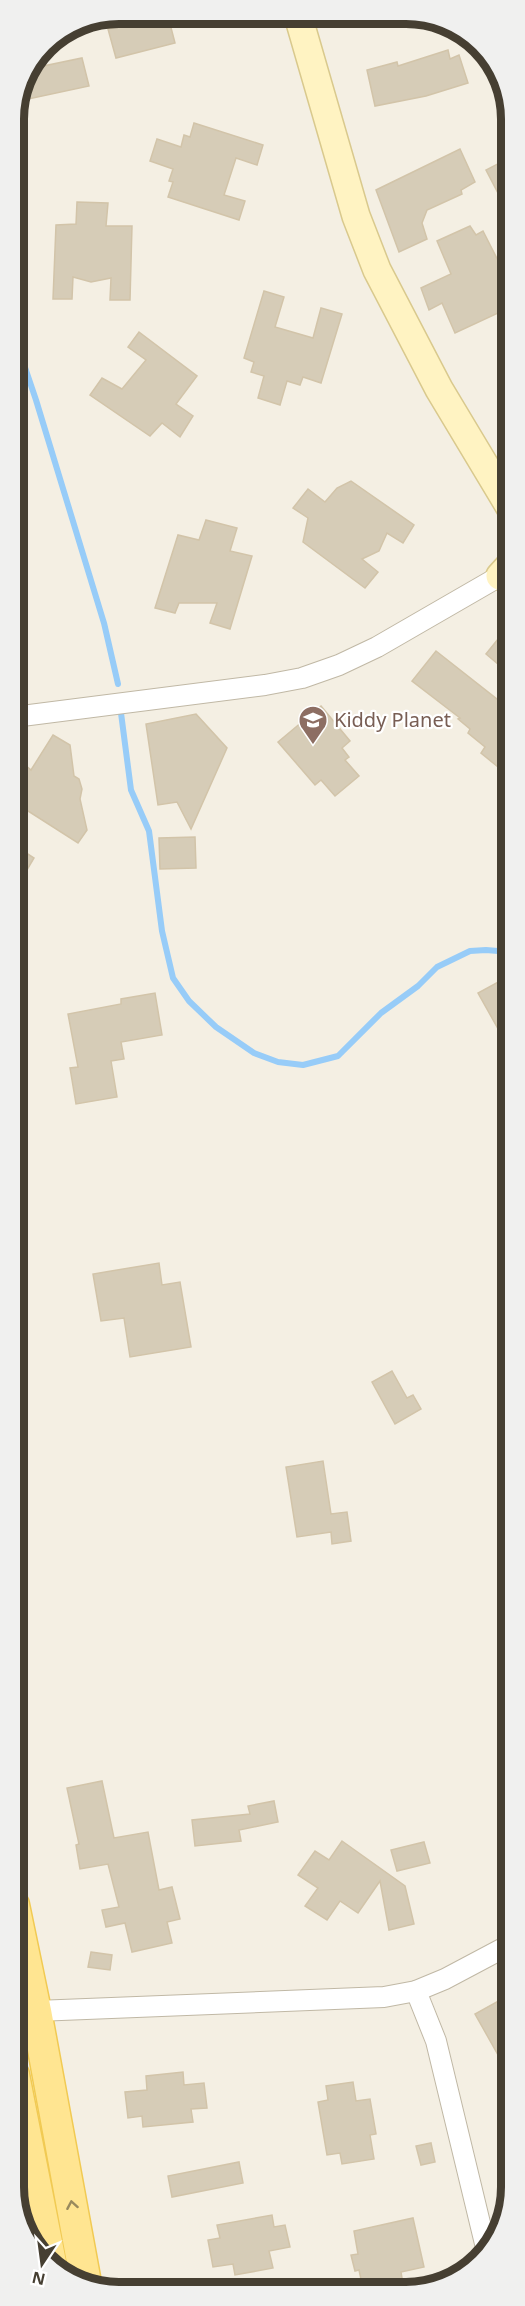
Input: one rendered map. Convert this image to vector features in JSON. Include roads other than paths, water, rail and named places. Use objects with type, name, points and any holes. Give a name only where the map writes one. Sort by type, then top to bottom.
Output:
[{"type":"main road","points":[[300,24],[356,216],[378,270],[439,389],[501,492]]},
{"type":"main road","points":[[24,1953],[85,2275]]},
{"type":"main road","points":[[24,2144],[44,2234]]},
{"type":"street","points":[[24,716],[265,685],[302,678],[339,665],[377,647],[501,575]]},
{"type":"street","points":[[36,2011],[384,1997],[416,1991],[476,1965],[501,1950]]},
{"type":"street","points":[[416,1991],[436,2041],[484,2240]]},
{"type":"waterway","points":[[24,365],[104,623],[118,684]]},
{"type":"waterway","points":[[121,713],[131,790],[149,831],[162,931],[173,978],[189,1001],[216,1027],[254,1053],[278,1062],[303,1065],[338,1056],[381,1013],[418,986],[437,967],[470,951],[501,951]]},
{"type":"place","name":"Kiddy Planet","points":[[313,746]]}]
